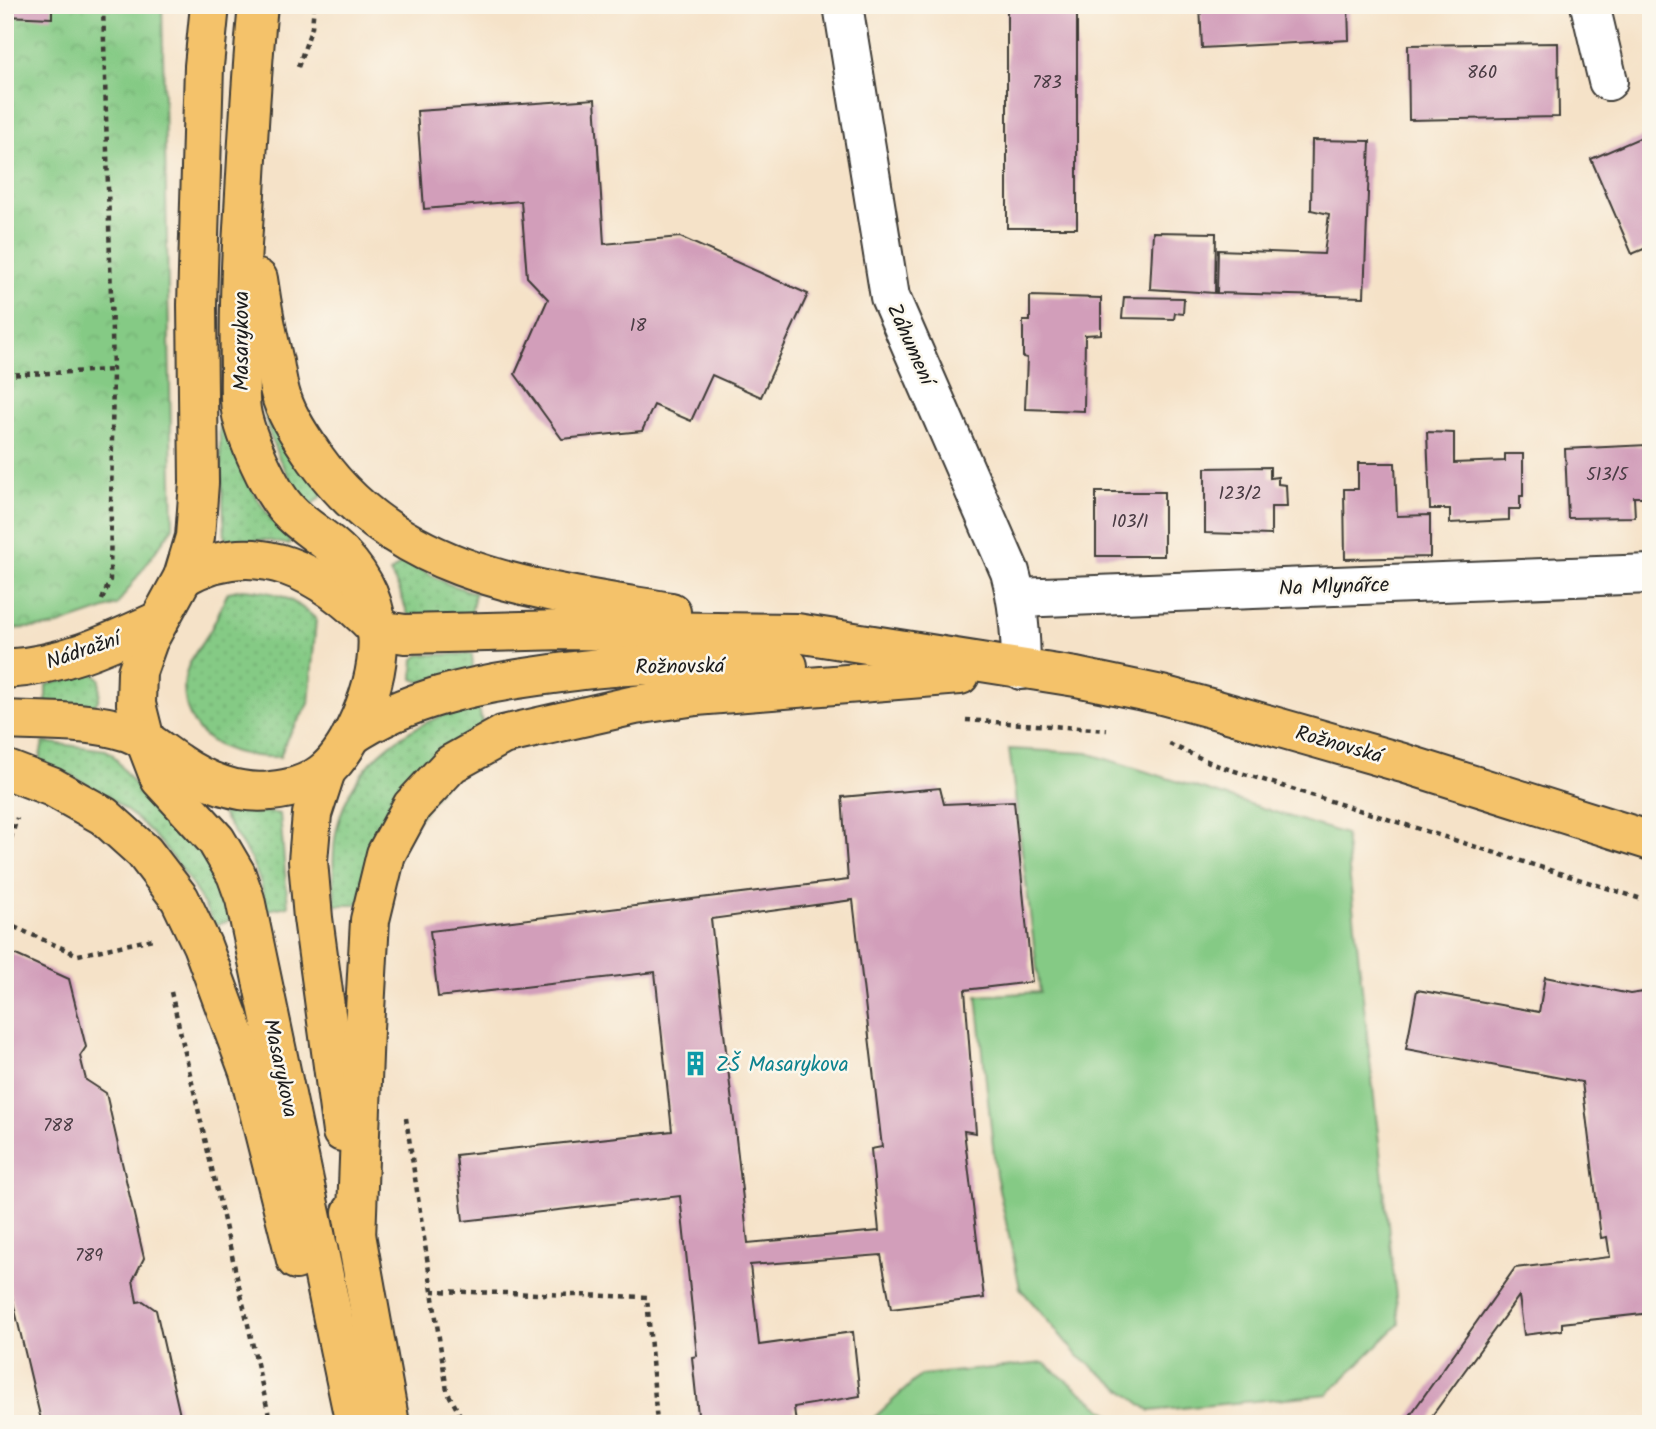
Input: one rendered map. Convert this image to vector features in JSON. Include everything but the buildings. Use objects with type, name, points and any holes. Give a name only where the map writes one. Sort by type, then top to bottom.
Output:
[{"type":"main road","name":"Masarykova","points":[[183,577],[195,537],[199,483],[197,305],[204,66],[210,5]]},
{"type":"main road","name":"Masarykova","points":[[258,5],[251,73],[239,309],[241,411],[253,446],[275,494],[289,511],[339,552],[352,567],[370,594],[378,631]]},
{"type":"main road","points":[[245,194],[262,312],[282,398],[303,441],[324,470],[364,513],[404,541],[447,562],[492,578],[564,594],[797,633]]},
{"type":"main road","points":[[145,740],[136,704],[138,672],[148,641],[183,577],[208,564],[242,558],[267,560],[293,567],[340,593],[378,631],[371,691],[351,736],[325,774],[312,814],[308,860],[313,918],[356,1238],[390,1424]]},
{"type":"main road","name":"Nádražní","points":[[5,669],[64,660],[107,645],[158,621]]},
{"type":"main road","name":"Rožnovská","points":[[378,631],[405,634],[565,630],[797,633],[1108,683],[1214,709],[1403,763],[1651,841]]},
{"type":"main road","name":"Rožnovská","points":[[351,736],[386,715],[416,703],[488,683],[602,668],[670,664],[1021,670]]},
{"type":"main road","points":[[356,1238],[370,920],[386,854],[412,806],[451,764],[503,735],[635,705],[696,696],[1021,670]]},
{"type":"main road","points":[[5,720],[112,728],[145,740],[201,777],[248,791],[269,792],[290,788],[325,774]]},
{"type":"main road","name":"Masarykova","points":[[145,740],[160,779],[216,840],[236,874],[245,899],[355,1424]]},
{"type":"main road","points":[[5,769],[52,787],[104,816],[144,852],[163,875],[191,919],[249,1072],[290,1240],[342,1424]]},
{"type":"street","name":"Záhumení","points":[[843,5],[890,297],[1010,572],[1017,598],[1021,670]]},
{"type":"street","points":[[1590,5],[1608,81]]},
{"type":"street","name":"Na Mlynářce","points":[[1017,598],[1651,575]]},
{"type":"path","points":[[100,605],[110,580],[113,370],[103,5]]},
{"type":"path","points":[[296,75],[312,27],[314,5]]},
{"type":"path","points":[[5,375],[113,370]]},
{"type":"path","points":[[956,719],[1118,731]]},
{"type":"path","points":[[1168,744],[1216,765],[1651,902]]},
{"type":"path","points":[[5,858],[18,815]]},
{"type":"path","points":[[5,923],[78,955],[157,938]]},
{"type":"path","points":[[154,929],[160,948]]},
{"type":"path","points":[[169,986],[271,1424]]},
{"type":"path","points":[[405,1113],[447,1391],[466,1424]]},
{"type":"path","points":[[432,1291],[647,1297],[657,1424]]},
{"type":"green space","points":[[5,5],[162,5],[173,527],[117,605],[52,627],[5,629]]},
{"type":"green space","points":[[268,406],[323,495],[310,506],[293,484],[275,448],[263,408]]},
{"type":"green space","points":[[219,422],[227,422],[238,456],[258,500],[290,541],[289,545],[267,540],[225,540]]},
{"type":"green space","points":[[404,561],[448,584],[475,593],[471,615],[408,615],[390,573]]},
{"type":"green space","points":[[242,589],[282,596],[316,619],[309,704],[287,738],[280,757],[236,752],[210,740],[191,719],[186,704],[184,681],[190,662],[210,631],[228,592]]},
{"type":"green space","points":[[472,654],[473,669],[421,682],[413,679],[414,659],[420,655]]},
{"type":"green space","points":[[93,673],[100,679],[100,691],[97,702],[92,707],[46,703],[46,685]]},
{"type":"green space","points":[[478,705],[484,729],[356,905],[335,905],[334,844],[338,824],[358,779],[373,760],[410,731],[431,720]]},
{"type":"green space","points":[[43,742],[106,750],[113,755],[136,787],[170,816],[211,860],[233,919],[215,926],[199,896],[164,846],[122,807],[97,790],[39,761]]},
{"type":"green space","points":[[1009,749],[1087,753],[1345,834],[1399,1324],[1328,1394],[1150,1411],[1077,1355],[1020,1288],[996,1175],[977,996],[1040,992]]},
{"type":"green space","points":[[228,807],[280,814],[288,906],[267,910],[251,859],[222,814]]},
{"type":"green space","points":[[1044,1363],[1113,1417],[1114,1424],[867,1424],[921,1375]]},
{"type":"place","name":"ZŠ Masarykova","points":[[696,1064]]}]
